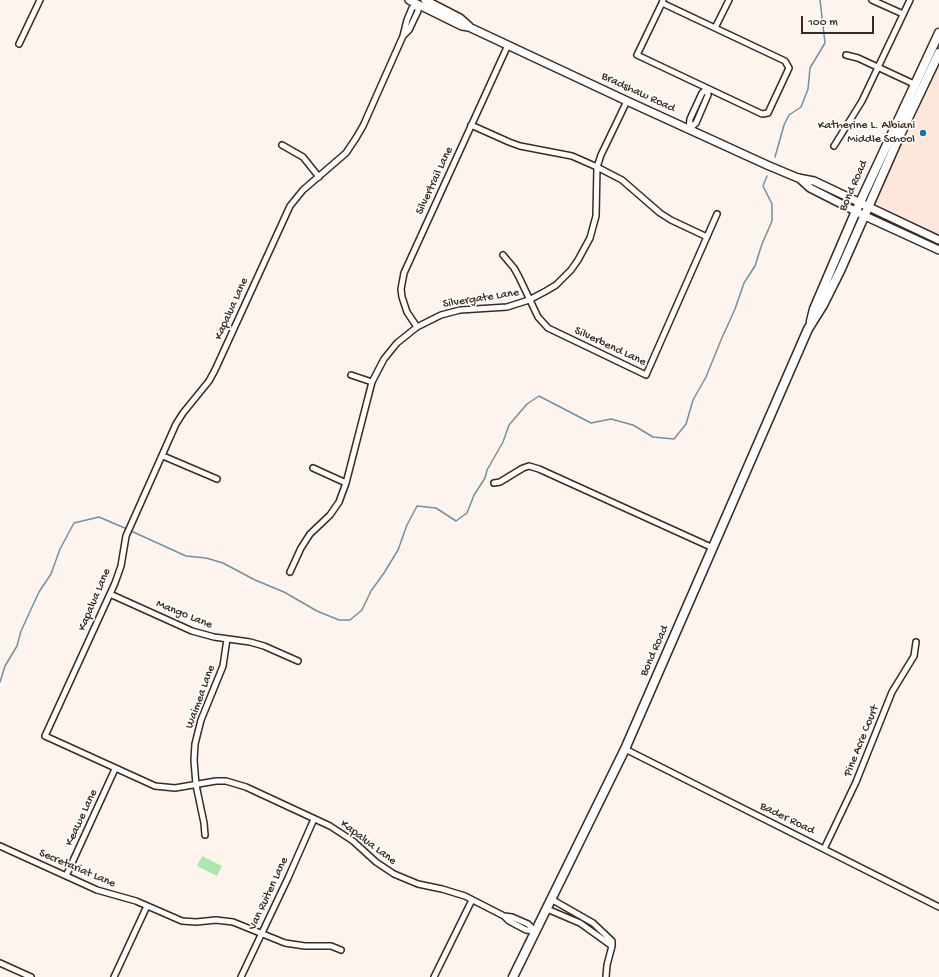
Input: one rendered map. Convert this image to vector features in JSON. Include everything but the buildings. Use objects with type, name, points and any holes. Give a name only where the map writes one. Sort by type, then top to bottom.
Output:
[{"type":"main road","name":"Bradshaw Road","points":[[408,0],[462,26],[469,26]]},
{"type":"main road","name":"Bradshaw Road","points":[[425,0],[460,18],[469,26],[627,101],[798,178],[814,181],[858,207],[865,216],[939,250]]},
{"type":"main road","name":"Bond Road","points":[[513,977],[625,749],[808,329],[814,309],[836,257],[914,84],[939,33]]},
{"type":"main road","name":"Bond Road","points":[[808,329],[828,296],[840,271],[903,129],[939,53]]},
{"type":"main road","name":"Bradshaw Road","points":[[858,207],[869,207],[939,240]]},
{"type":"main road","points":[[828,296],[826,290],[833,272],[836,257]]},
{"type":"street","points":[[19,44],[40,0]]},
{"type":"street","points":[[715,28],[729,0]]},
{"type":"street","points":[[872,0],[903,14]]},
{"type":"street","points":[[834,146],[862,100],[910,0]]},
{"type":"street","points":[[662,1],[715,28],[785,61],[788,68],[768,113],[762,114],[637,55],[662,1]]},
{"type":"street","name":"Kapalua Lane","points":[[417,4],[418,11],[409,30],[403,36],[363,126],[346,152],[319,177],[302,190],[290,206],[215,370],[176,424],[126,536],[119,571],[110,594],[44,736],[149,784],[165,788],[186,787],[216,781],[236,784],[314,819],[344,835],[376,862],[394,874],[418,884],[454,892],[504,916],[512,917],[528,924],[535,931]]},
{"type":"street","name":"Silvertrail Lane","points":[[417,327],[407,312],[402,297],[402,281],[404,273],[508,45]]},
{"type":"street","points":[[846,55],[858,58],[914,84]]},
{"type":"street","points":[[689,129],[690,119],[702,93],[707,88]]},
{"type":"street","name":"Silvergate Lane","points":[[290,572],[301,548],[310,534],[335,509],[343,493],[372,382],[377,371],[391,350],[406,335],[432,318],[451,312],[507,307],[529,300],[546,291],[563,278],[574,265],[590,238],[596,216],[597,167],[601,155],[627,101]]},
{"type":"street","points":[[471,125],[509,142],[567,155],[597,167],[622,180],[660,213],[671,220],[707,237]]},
{"type":"street","points":[[282,145],[303,157],[319,177]]},
{"type":"street","name":"Silverbend Lane","points":[[529,300],[543,324],[553,331],[646,375],[717,214]]},
{"type":"street","points":[[503,255],[514,268],[529,300]]},
{"type":"street","points":[[351,375],[372,382]]},
{"type":"street","points":[[163,456],[217,480]]},
{"type":"street","points":[[494,483],[500,482],[529,466],[539,469],[713,548]]},
{"type":"street","points":[[313,468],[346,483]]},
{"type":"street","name":"Mango Lane","points":[[110,594],[192,631],[214,637],[250,642],[264,646],[298,661]]},
{"type":"street","name":"Waimea Lane","points":[[205,835],[196,785],[194,760],[198,730],[206,706],[223,666],[227,639]]},
{"type":"street","name":"Pine Acre Court","points":[[824,849],[856,782],[892,692],[914,656],[916,642]]},
{"type":"street","name":"Bader Road","points":[[625,749],[939,907]]},
{"type":"street","name":"Keawe Lane","points":[[66,876],[115,769]]},
{"type":"street","name":"Van Ruiten Lane","points":[[241,977],[314,819]]},
{"type":"street","name":"Secretariat Lane","points":[[0,846],[97,890],[147,906],[182,921],[196,922],[223,920],[244,926],[277,940],[293,944],[323,945],[341,950]]},
{"type":"street","points":[[551,899],[593,923],[612,941],[606,977]]},
{"type":"street","points":[[434,977],[472,900]]},
{"type":"street","points":[[114,977],[147,906]]},
{"type":"street","points":[[546,909],[580,923],[612,946]]},
{"type":"street","points":[[0,963],[31,977]]},
{"type":"shaded area","name":"Katherine L. Albiani Middle School","points":[[939,64],[939,234],[873,202]]},
{"type":"green space","points":[[202,856],[222,866],[217,876],[197,866]]},
{"type":"waterway","points":[[775,157],[784,125],[789,115],[801,107],[808,89],[810,68],[825,43],[820,0]]},
{"type":"waterway","points":[[131,531],[186,556],[206,558],[223,563],[255,580],[284,592],[317,611],[339,620],[350,620],[362,610],[371,591],[398,550],[407,525],[417,506],[436,508],[456,521],[467,513],[474,495],[485,478],[487,470],[503,442],[509,425],[527,404],[539,396],[591,423],[611,419],[633,425],[653,437],[674,439],[686,424],[693,400],[706,377],[735,309],[744,283],[755,266],[762,244],[772,221],[772,204],[763,186],[767,176]]},
{"type":"waterway","points":[[0,682],[5,666],[17,646],[21,631],[39,592],[51,574],[60,549],[74,523],[99,517],[127,529]]},
{"type":"place","name":"Katherine L. Albiani Middle School","points":[[923,133]]}]
